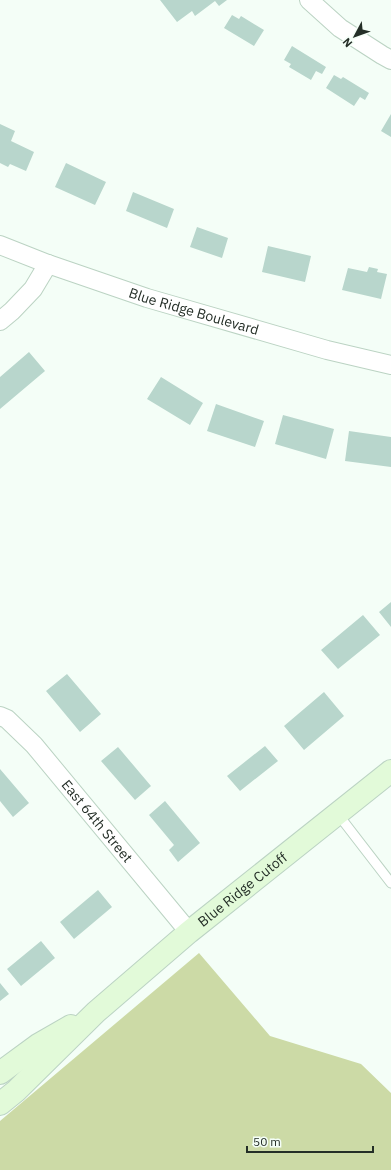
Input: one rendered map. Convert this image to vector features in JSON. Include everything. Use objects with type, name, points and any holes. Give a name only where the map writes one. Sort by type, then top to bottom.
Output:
[{"type":"main road","name":"Blue Ridge Cutoff","points":[[0,1104],[16,1091],[96,1012],[189,932],[391,771]]},
{"type":"main road","name":"Blue Ridge Cutoff","points":[[0,1073],[38,1045],[96,1012]]},
{"type":"street","points":[[309,0],[340,28],[391,60]]},
{"type":"street","name":"Blue Ridge Boulevard","points":[[0,245],[48,264],[147,298],[327,350],[391,365]]},
{"type":"street","points":[[0,321],[33,289],[48,264]]},
{"type":"street","name":"East 64th Street","points":[[0,716],[7,719],[34,745],[189,932]]},
{"type":"lane","points":[[337,814],[391,883]]},
{"type":"green space","points":[[199,953],[270,1036],[361,1064],[391,1093],[391,1170],[0,1170],[0,1121]]},
{"type":"building","points":[[160,0],[227,0],[219,6],[215,1],[195,16],[192,11],[177,22]]},
{"type":"building","points":[[232,15],[239,19],[241,16],[264,30],[254,46],[224,28]]},
{"type":"building","points":[[292,46],[326,67],[322,74],[316,71],[311,80],[289,67],[291,64],[284,60]]},
{"type":"building","points":[[334,75],[341,79],[343,77],[369,93],[365,100],[360,97],[354,106],[326,88]]},
{"type":"building","points":[[391,114],[391,137],[381,131]]},
{"type":"building","points":[[0,124],[15,131],[11,141],[34,152],[26,171],[10,164],[8,167],[0,163]]},
{"type":"building","points":[[66,163],[106,182],[95,205],[55,187]]},
{"type":"building","points":[[133,192],[174,209],[167,228],[126,211]]},
{"type":"building","points":[[197,227],[228,238],[222,258],[190,247]]},
{"type":"building","points":[[268,246],[311,256],[305,282],[262,272]]},
{"type":"building","points":[[369,267],[378,269],[377,272],[387,274],[381,299],[342,290],[348,268],[367,272]]},
{"type":"building","points":[[29,352],[45,371],[0,409],[0,377]]},
{"type":"building","points":[[161,377],[203,403],[190,425],[147,399]]},
{"type":"building","points":[[216,404],[264,421],[255,447],[207,431]]},
{"type":"building","points":[[283,415],[334,429],[326,459],[275,444]]},
{"type":"building","points":[[349,431],[391,437],[391,467],[345,461]]},
{"type":"building","points":[[391,602],[391,627],[379,612]]},
{"type":"building","points":[[363,615],[380,635],[338,669],[321,650]]},
{"type":"building","points":[[67,674],[101,714],[80,732],[46,691]]},
{"type":"building","points":[[324,692],[344,716],[304,750],[284,726]]},
{"type":"building","points":[[265,746],[278,761],[240,791],[227,776]]},
{"type":"building","points":[[118,747],[151,786],[135,800],[101,761]]},
{"type":"building","points":[[0,769],[29,803],[13,817],[0,801]]},
{"type":"building","points":[[165,801],[200,843],[178,862],[169,850],[174,845],[149,815]]},
{"type":"building","points":[[98,890],[112,907],[74,939],[60,922]]},
{"type":"building","points":[[41,941],[55,958],[21,986],[7,969]]},
{"type":"building","points":[[0,983],[9,994],[0,1001]]}]
